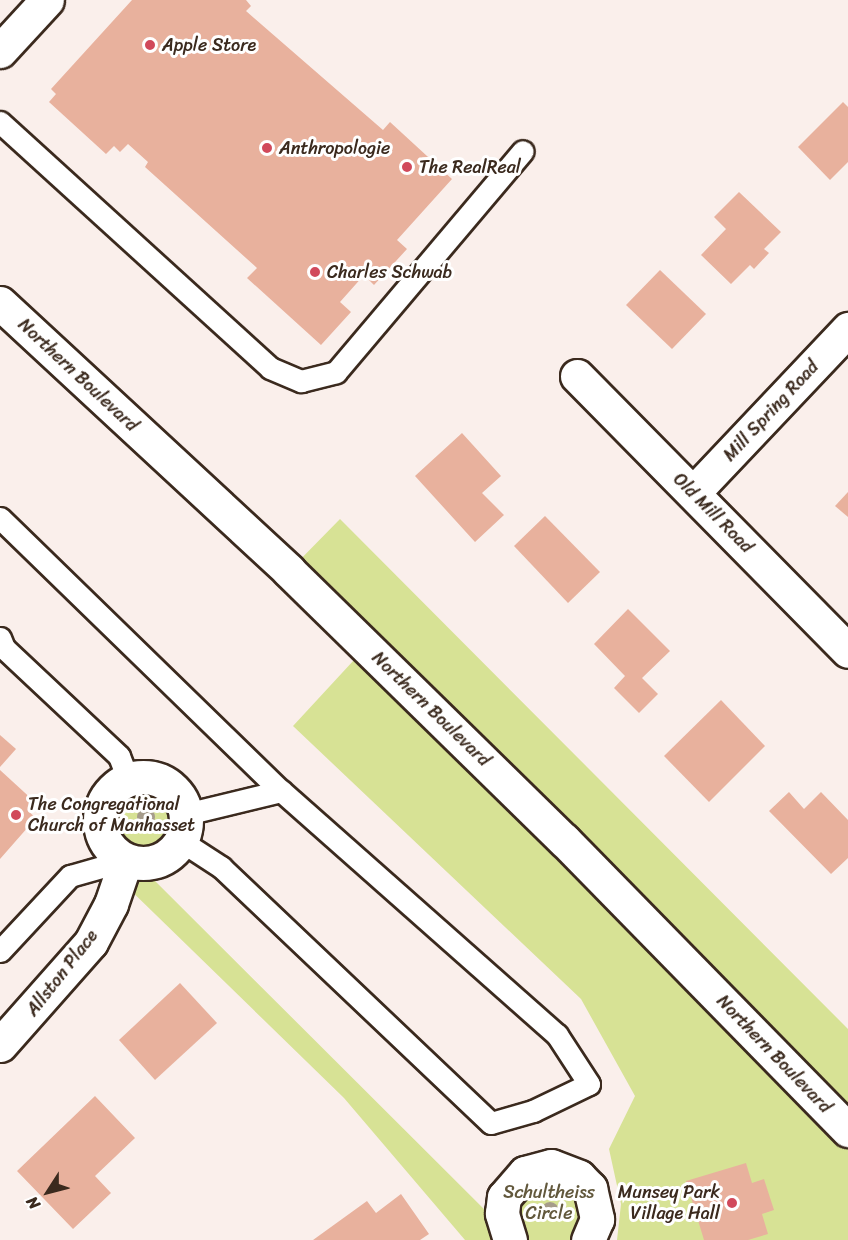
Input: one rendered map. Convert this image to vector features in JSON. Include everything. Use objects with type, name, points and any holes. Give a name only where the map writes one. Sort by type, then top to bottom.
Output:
[{"type":"street","points":[[0,51],[47,0]]},
{"type":"street","name":"Northern Boulevard","points":[[0,303],[305,586],[564,840],[848,1130]]},
{"type":"street","name":"Mill Spring Road","points":[[693,493],[848,329]]},
{"type":"street","name":"Old Mill Road","points":[[578,376],[848,651]]},
{"type":"street","points":[[141,777],[165,783],[182,801],[184,828],[168,855],[151,863],[126,860],[104,841],[100,811],[106,797],[128,779],[141,777]]},
{"type":"street","name":"Allston Place","points":[[0,1046],[91,942],[111,904],[126,860]]},
{"type":"street","points":[[510,1240],[502,1213],[504,1197],[525,1173],[551,1166],[565,1168],[590,1188],[597,1219],[588,1240]]},
{"type":"lane","points":[[0,122],[270,368],[301,381],[336,372],[523,151]]},
{"type":"lane","points":[[0,518],[281,791],[557,1035],[589,1084],[533,1111],[491,1123],[221,867],[184,828],[281,791]]},
{"type":"lane","points":[[0,638],[4,648],[119,756],[128,779]]},
{"type":"lane","points":[[0,951],[70,876],[126,860]]},
{"type":"green space","points":[[340,519],[848,1029],[848,1240],[617,1240],[621,1204],[609,1149],[635,1096],[581,999],[293,726],[366,647],[289,571]]},
{"type":"green space","name":"Schultheiss Circle","points":[[141,777],[165,783],[182,801],[186,814],[186,828],[174,851],[163,859],[139,865],[503,1228],[513,1183],[579,1177],[588,1240],[465,1240],[344,1098],[119,879],[114,852],[100,826],[100,811],[115,786]]},
{"type":"building","points":[[132,0],[246,0],[251,6],[246,11],[383,130],[390,122],[452,179],[397,240],[407,249],[374,285],[364,275],[340,302],[351,312],[321,345],[247,278],[257,268],[145,167],[148,162],[128,144],[120,152],[114,146],[106,154],[49,102],[56,94],[51,89]]},
{"type":"building","points":[[843,102],[848,107],[848,162],[830,180],[798,147]]},
{"type":"building","points":[[739,192],[781,232],[764,249],[769,253],[754,269],[750,265],[731,284],[701,255],[726,229],[714,217]]},
{"type":"building","points":[[660,270],[706,314],[672,349],[626,305]]},
{"type":"building","points":[[462,433],[501,476],[482,493],[504,515],[475,542],[415,476]]},
{"type":"building","points":[[848,492],[848,517],[835,506]]},
{"type":"building","points":[[545,516],[600,572],[568,603],[514,546]]},
{"type":"building","points":[[628,609],[670,651],[642,678],[658,694],[639,713],[614,688],[625,676],[594,644]]},
{"type":"building","points":[[721,700],[765,746],[709,802],[664,756]]},
{"type":"building","name":"The Congregational Church of Manhasset","points":[[0,735],[16,749],[0,767]]},
{"type":"building","name":"The Congregational Church of Manhasset","points":[[0,770],[36,803],[28,811],[36,818],[0,859]]},
{"type":"building","points":[[789,792],[804,809],[821,792],[848,820],[848,858],[831,874],[769,811]]},
{"type":"building","points":[[180,983],[217,1023],[155,1080],[119,1040]]},
{"type":"building","points":[[95,1096],[135,1138],[95,1176],[111,1193],[73,1229],[17,1171]]},
{"type":"building","name":"Munsey Park Village Hall","points":[[746,1163],[752,1183],[764,1179],[774,1210],[762,1214],[768,1234],[748,1240],[704,1240],[686,1181]]},
{"type":"building","points":[[401,1194],[429,1234],[420,1240],[313,1240],[367,1201],[376,1213]]},
{"type":"place","name":"Apple Store","points":[[150,45]]},
{"type":"place","name":"Anthropologie","points":[[267,148]]},
{"type":"place","name":"The RealReal","points":[[407,167]]},
{"type":"place","name":"Charles Schwab","points":[[315,272]]},
{"type":"place","name":"The Congregational Church of Manhasset","points":[[16,815]]},
{"type":"place","name":"Munsey Park Village Hall","points":[[732,1203]]}]
